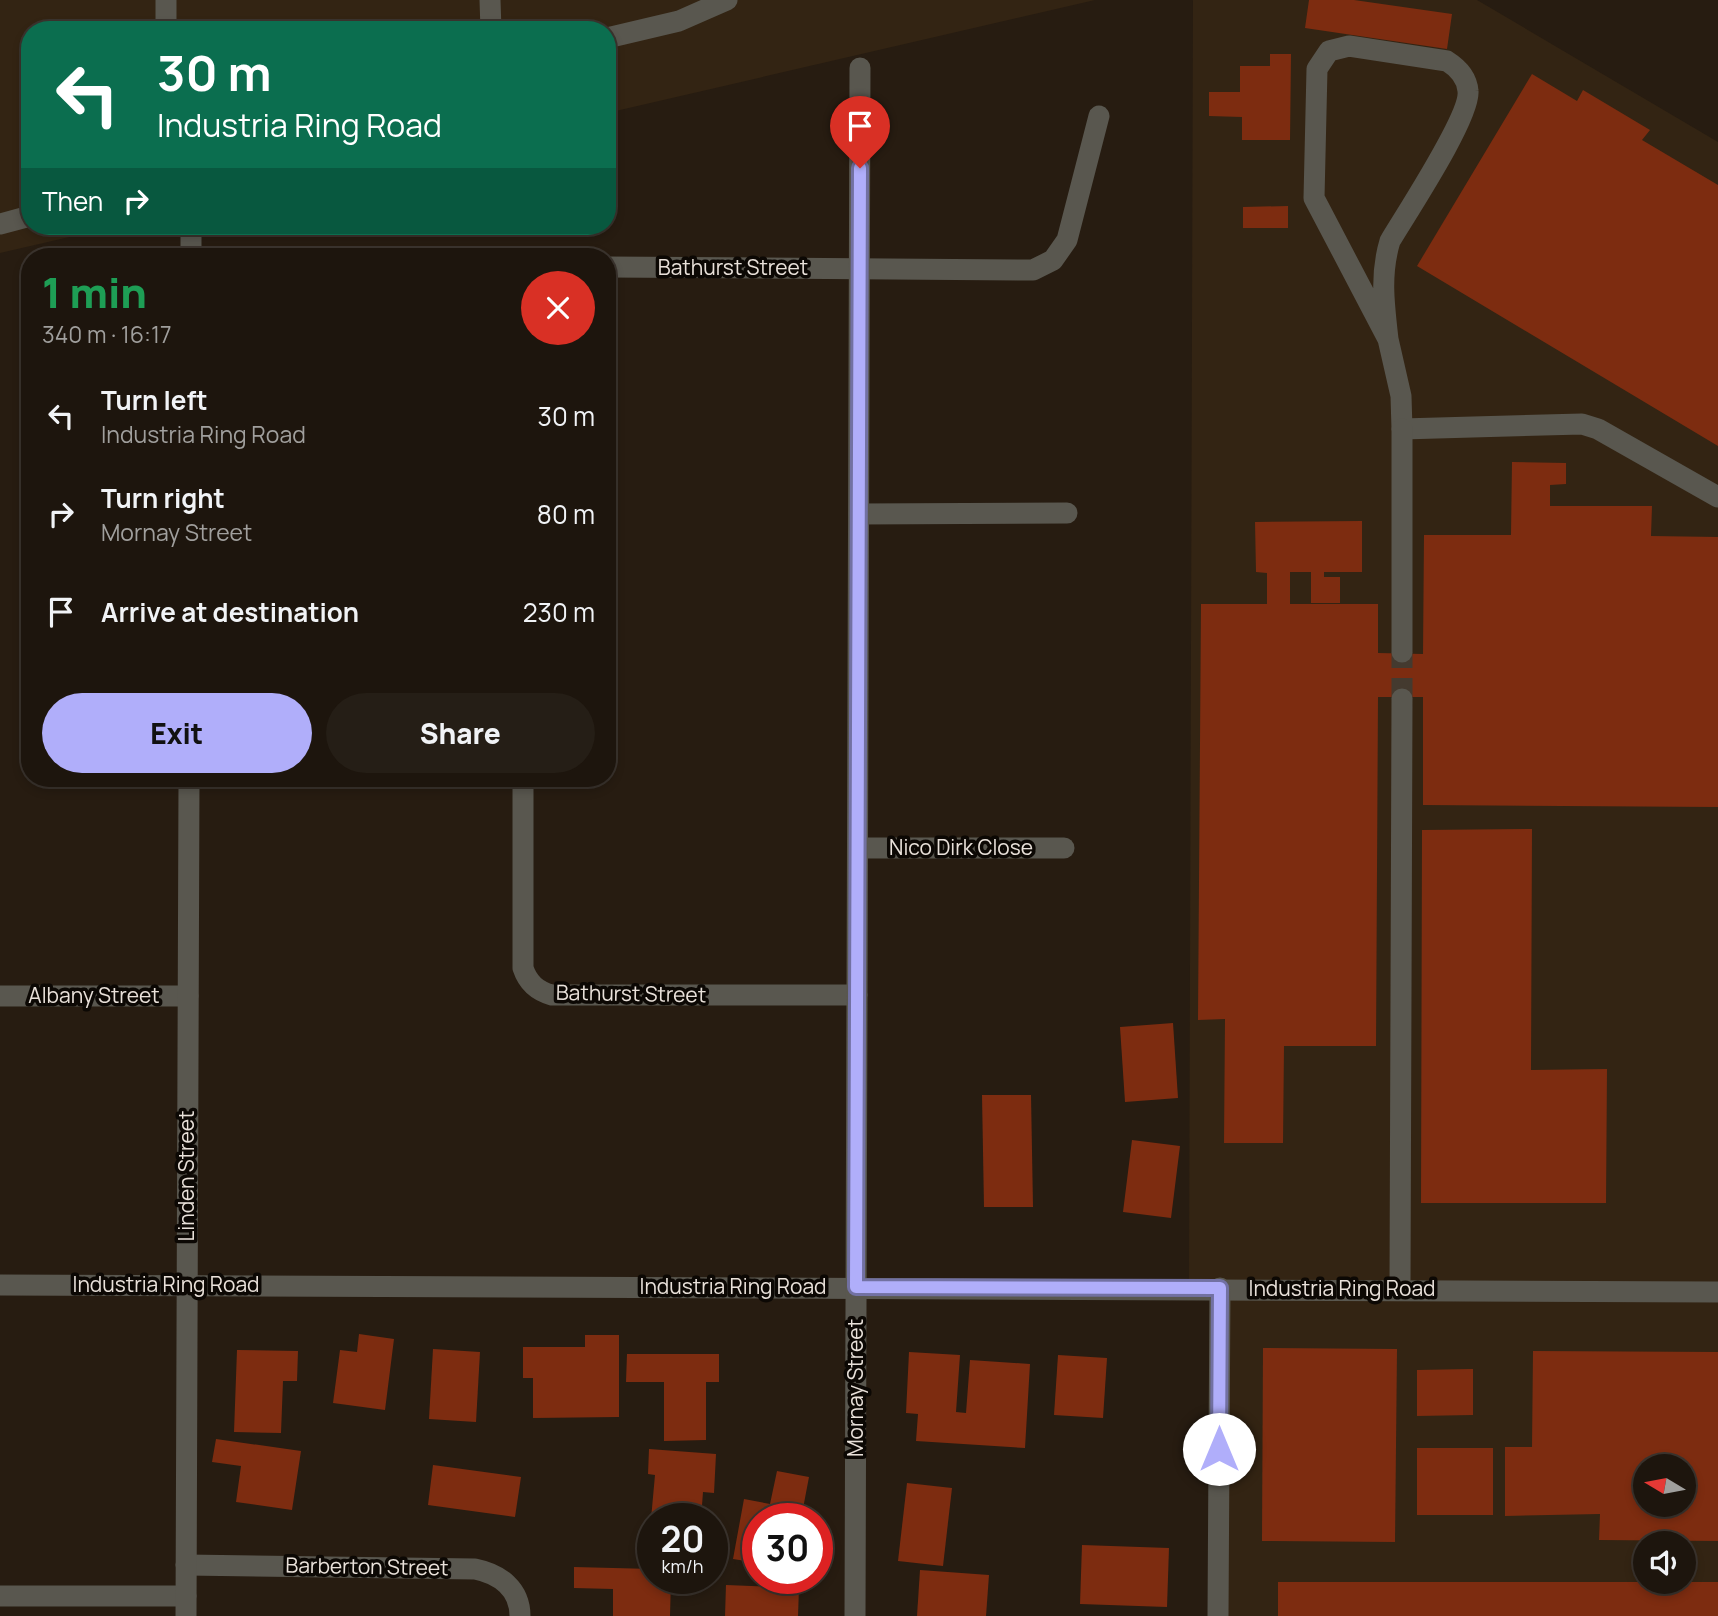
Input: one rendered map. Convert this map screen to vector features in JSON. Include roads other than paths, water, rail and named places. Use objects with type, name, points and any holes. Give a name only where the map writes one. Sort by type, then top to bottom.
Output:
[{"type":"street","points":[[166,0],[166,21]]},
{"type":"street","points":[[490,0],[491,21]]},
{"type":"street","points":[[616,36],[679,22],[727,0]]},
{"type":"street","points":[[1388,339],[1314,198],[1315,79],[1322,60],[1337,47],[1349,46],[1447,61],[1457,67],[1468,90],[1463,114],[1390,241],[1384,261],[1382,287],[1388,339],[1401,396],[1402,652]]},
{"type":"street","name":"Mornay Street","points":[[855,1616],[860,68]]},
{"type":"street","name":"Bathurst Street","points":[[616,267],[1006,272],[1033,270],[1053,260],[1067,240],[1099,116]]},
{"type":"street","points":[[0,224],[21,218]]},
{"type":"street","points":[[1402,429],[1582,424],[1598,429],[1718,497]]},
{"type":"street","points":[[859,514],[1067,513]]},
{"type":"street","points":[[1400,1289],[1402,699]]},
{"type":"street","name":"Linden Street","points":[[186,1606],[189,787]]},
{"type":"street","name":"Bathurst Street","points":[[523,787],[523,968],[526,978],[541,992],[552,995],[857,995]]},
{"type":"street","name":"Nico Dirk Close","points":[[858,848],[1064,848]]},
{"type":"street","name":"Albany Street","points":[[0,996],[188,996]]},
{"type":"street","name":"Industria Ring Road","points":[[0,1285],[1718,1292]]},
{"type":"street","points":[[1218,1616],[1220,1288]]},
{"type":"street","name":"Barberton Street","points":[[186,1565],[475,1569],[494,1573],[510,1586],[520,1605],[520,1616]]},
{"type":"street","points":[[0,1596],[186,1606]]},
{"type":"tunnel","points":[[1402,652],[1402,699]]}]
